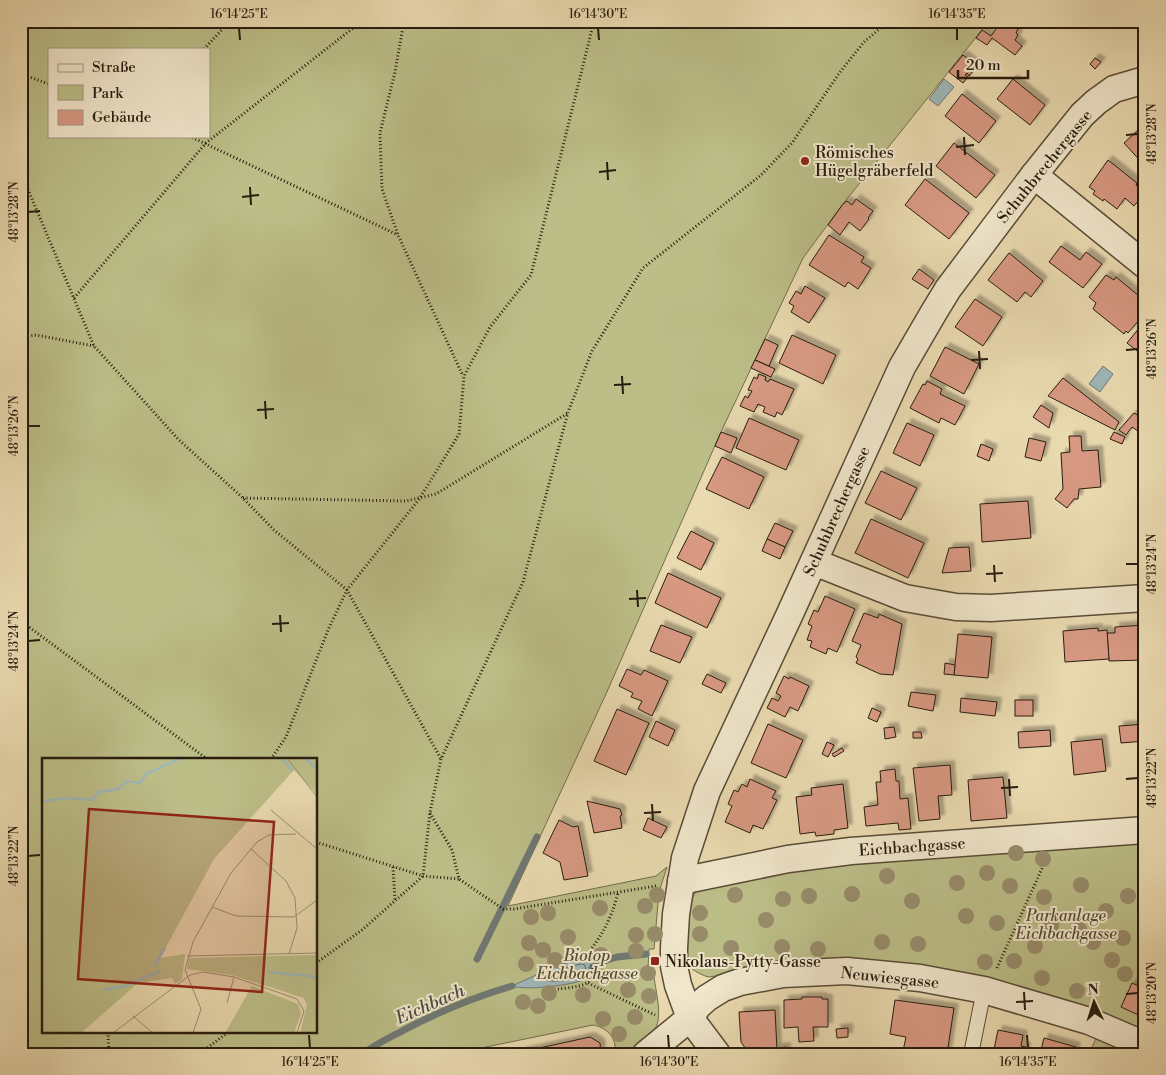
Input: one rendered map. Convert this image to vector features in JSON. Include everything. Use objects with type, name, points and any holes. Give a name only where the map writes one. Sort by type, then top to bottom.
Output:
[{"type":"street","name":"Schuhbrechergasse","points":[[717,1054],[690,1018],[674,966],[675,932],[681,881],[690,840],[707,791],[814,562],[886,401],[918,338],[948,289],[1068,130],[1082,115],[1114,89],[1145,80]]},
{"type":"street","points":[[1034,175],[1145,265]]},
{"type":"street","points":[[814,562],[905,598],[956,608],[991,608],[1145,598]]},
{"type":"street","name":"Eichbachgasse","points":[[681,881],[788,859],[851,851],[1145,830]]},
{"type":"street","name":"Neuwiesgasse","points":[[690,1018],[698,1006],[707,998],[723,988],[740,982],[783,974],[847,971],[920,978],[984,990],[1089,1021],[1145,1045]]},
{"type":"street","points":[[646,1054],[690,1018]]},
{"type":"lane","points":[[971,1054],[984,990]]},
{"type":"path","points":[[205,48],[230,21]]},
{"type":"path","points":[[74,298],[206,143],[362,21]]},
{"type":"path","points":[[404,21],[395,72],[380,133],[382,189],[398,235],[464,376]]},
{"type":"path","points":[[272,758],[286,737],[328,630],[347,590],[420,498],[460,434],[464,376],[490,327],[530,275],[594,21]]},
{"type":"path","points":[[318,962],[362,930],[423,876],[430,812],[442,759],[523,582],[568,412],[592,351],[643,268],[760,176],[792,142],[840,72],[864,42],[889,21]]},
{"type":"path","points":[[21,74],[48,84]]},
{"type":"path","points":[[194,138],[398,235]]},
{"type":"path","points":[[21,173],[94,346],[179,440],[243,498],[274,530],[347,590],[442,759]]},
{"type":"path","points":[[21,337],[36,335],[94,346]]},
{"type":"path","points":[[243,498],[406,501],[436,494],[568,412]]},
{"type":"path","points":[[21,621],[206,758]]},
{"type":"path","points":[[430,812],[452,850],[459,879]]},
{"type":"path","points":[[984,990],[991,981],[1057,836]]},
{"type":"path","points":[[318,843],[423,876],[459,879],[503,909],[514,909],[618,893],[681,881]]},
{"type":"path","points":[[393,867],[396,900]]},
{"type":"path","points":[[588,983],[592,978],[594,968],[592,962],[583,958],[595,944],[612,915],[618,893]]},
{"type":"path","points":[[558,989],[588,983],[661,1018],[690,1018]]},
{"type":"path","points":[[109,1054],[110,1032]]},
{"type":"path","points":[[199,1054],[229,1032]]},
{"type":"green space","name":"Biotop Eichbachgasse","points":[[21,21],[989,21],[843,204],[803,258],[721,432],[606,694],[508,906],[656,876],[667,867],[659,892],[654,949],[649,949],[648,968],[653,969],[659,1014],[656,1027],[628,1051],[615,1054],[615,1043],[607,1031],[593,1025],[452,1054],[21,1054]]},
{"type":"green space","name":"Parkanlage Eichbachgasse","points":[[1145,842],[1145,1036],[1106,1018],[793,966],[708,977],[690,967],[684,955],[685,931],[691,900],[695,893],[702,888],[795,867]]},
{"type":"green space","points":[[1097,1036],[1140,1054],[1089,1054]]},
{"type":"water","points":[[944,79],[954,87],[938,106],[929,99]]},
{"type":"water","points":[[1103,366],[1113,374],[1100,392],[1089,384]]},
{"type":"water","points":[[583,959],[589,961],[592,968],[591,977],[584,980],[564,985],[529,988],[512,986],[558,965]]},
{"type":"building","points":[[1001,22],[1009,28],[1012,24],[1018,29],[1016,33],[1018,35],[1015,40],[1022,46],[1015,55],[992,38],[987,45],[976,38],[982,30],[991,36]]},
{"type":"building","points":[[963,55],[977,66],[969,76],[967,73],[965,75],[968,77],[963,83],[949,72]]},
{"type":"building","points":[[1095,58],[1101,62],[1095,69],[1090,64]]},
{"type":"building","points":[[1013,79],[1045,105],[1030,125],[997,99]]},
{"type":"building","points":[[962,94],[996,121],[979,143],[945,116]]},
{"type":"building","points":[[1145,124],[1145,166],[1124,143]]},
{"type":"building","points":[[954,143],[995,175],[976,198],[936,166]]},
{"type":"building","points":[[1108,160],[1137,183],[1136,185],[1145,192],[1134,206],[1125,198],[1117,209],[1104,199],[1103,201],[1093,194],[1095,191],[1089,187]]},
{"type":"building","points":[[925,179],[969,213],[949,239],[905,205]]},
{"type":"building","points":[[856,199],[873,211],[860,231],[849,222],[840,235],[828,225],[843,204],[847,201],[852,205]]},
{"type":"building","points":[[829,235],[864,257],[861,262],[871,268],[858,289],[848,282],[845,287],[809,265]]},
{"type":"building","points":[[1061,246],[1080,260],[1086,252],[1102,264],[1083,288],[1049,262]]},
{"type":"building","points":[[1009,253],[1043,281],[1031,297],[1025,292],[1017,302],[988,280]]},
{"type":"building","points":[[919,269],[934,280],[928,289],[912,279]]},
{"type":"building","points":[[1106,275],[1114,280],[1116,277],[1145,301],[1145,313],[1128,333],[1126,331],[1124,334],[1093,309],[1096,303],[1089,297]]},
{"type":"building","points":[[805,286],[825,298],[809,323],[791,312],[794,306],[789,303],[796,291],[801,294]]},
{"type":"building","points":[[975,299],[1002,317],[983,346],[955,327]]},
{"type":"building","points":[[1145,321],[1145,357],[1127,343]]},
{"type":"building","points":[[792,335],[836,355],[823,384],[779,363]]},
{"type":"building","points":[[765,339],[778,345],[769,366],[755,360]]},
{"type":"building","points":[[945,347],[979,364],[964,394],[930,376]]},
{"type":"building","points":[[755,360],[775,369],[771,377],[751,368]]},
{"type":"building","points":[[759,374],[766,377],[765,380],[768,382],[770,379],[794,389],[782,415],[777,412],[775,417],[763,412],[765,407],[758,404],[754,412],[740,406],[745,396],[748,398],[752,391],[748,390],[754,377],[757,379]]},
{"type":"building","points":[[1063,378],[1119,422],[1115,430],[1048,396]]},
{"type":"building","points":[[927,381],[942,389],[940,394],[965,406],[955,425],[941,418],[939,423],[910,408],[923,384],[925,385]]},
{"type":"building","points":[[1041,405],[1053,413],[1049,428],[1033,417]]},
{"type":"building","points":[[1145,408],[1145,436],[1132,427],[1126,435],[1119,430],[1134,413],[1139,416]]},
{"type":"building","points":[[749,418],[799,440],[786,470],[736,448]]},
{"type":"building","points":[[907,423],[934,435],[920,466],[893,453]]},
{"type":"building","points":[[721,432],[737,438],[731,453],[715,446]]},
{"type":"building","points":[[1114,432],[1125,437],[1122,444],[1110,439]]},
{"type":"building","points":[[1069,436],[1081,436],[1082,451],[1098,450],[1101,487],[1079,489],[1078,499],[1074,499],[1067,508],[1055,499],[1063,489],[1061,453],[1070,452]]},
{"type":"building","points":[[1029,438],[1046,442],[1041,461],[1025,457]]},
{"type":"building","points":[[981,444],[993,449],[989,461],[977,456]]},
{"type":"building","points":[[722,457],[764,477],[749,509],[706,489]]},
{"type":"building","points":[[881,471],[917,488],[901,520],[865,503]]},
{"type":"building","points":[[1138,478],[1145,478],[1145,530],[1142,531]]},
{"type":"building","points":[[1028,501],[1031,538],[982,542],[980,504]]},
{"type":"building","points":[[871,519],[924,543],[908,578],[855,553]]},
{"type":"building","points":[[775,523],[793,531],[785,547],[767,539]]},
{"type":"building","points":[[691,531],[714,543],[701,570],[677,558]]},
{"type":"building","points":[[767,539],[785,547],[780,559],[762,551]]},
{"type":"building","points":[[969,547],[971,571],[942,573],[949,548]]},
{"type":"building","points":[[668,573],[721,598],[707,628],[655,603]]},
{"type":"building","points":[[825,596],[855,609],[837,652],[828,648],[826,654],[810,647],[812,641],[807,640],[812,626],[808,624],[814,610],[818,612]]},
{"type":"building","points":[[864,613],[878,618],[879,614],[902,624],[893,675],[880,674],[856,663],[858,659],[856,657],[861,645],[852,641]]},
{"type":"building","points":[[661,625],[692,637],[680,663],[650,651]]},
{"type":"building","points":[[1145,625],[1145,660],[1109,661],[1107,633],[1115,633],[1115,627]]},
{"type":"building","points":[[1098,628],[1098,631],[1107,630],[1109,659],[1065,662],[1063,631]]},
{"type":"building","points":[[958,634],[992,637],[988,678],[954,675]]},
{"type":"building","points":[[945,663],[955,665],[954,675],[944,674]]},
{"type":"building","points":[[627,669],[641,675],[644,670],[668,681],[652,716],[638,709],[642,701],[631,697],[633,693],[619,686]]},
{"type":"building","points":[[707,674],[726,683],[721,693],[702,684]]},
{"type":"building","points":[[784,676],[809,686],[798,711],[790,707],[785,717],[767,708],[772,698],[778,701],[781,696],[776,693]]},
{"type":"building","points":[[911,692],[936,695],[933,711],[908,706]]},
{"type":"building","points":[[961,698],[997,702],[995,716],[960,712]]},
{"type":"building","points":[[1015,700],[1033,700],[1033,716],[1015,716]]},
{"type":"building","points":[[872,708],[881,712],[877,722],[868,718]]},
{"type":"building","points":[[617,709],[649,723],[626,775],[594,761]]},
{"type":"building","points":[[656,721],[675,730],[668,746],[649,737]]},
{"type":"building","points":[[768,724],[803,740],[786,778],[751,763]]},
{"type":"building","points":[[1145,724],[1145,741],[1121,743],[1119,726]]},
{"type":"building","points":[[894,727],[896,737],[885,739],[884,728]]},
{"type":"building","points":[[1050,730],[1051,746],[1019,748],[1018,732]]},
{"type":"building","points":[[913,732],[921,732],[922,738],[913,738]]},
{"type":"building","points":[[1102,739],[1106,771],[1074,775],[1071,742]]},
{"type":"building","points":[[827,742],[834,745],[828,757],[822,754]]},
{"type":"building","points":[[842,748],[844,751],[834,757],[832,754]]},
{"type":"building","points":[[950,765],[952,795],[938,796],[940,819],[919,821],[913,768]]},
{"type":"building","points":[[895,769],[896,781],[899,781],[900,799],[908,798],[911,829],[899,830],[898,823],[866,826],[864,807],[878,805],[876,782],[881,782],[880,771]]},
{"type":"building","points":[[1003,777],[1007,818],[971,821],[968,780]]},
{"type":"building","points":[[750,779],[776,791],[772,798],[777,800],[763,829],[753,825],[750,833],[725,822],[732,806],[728,804],[734,790],[738,792],[742,784],[747,787]]},
{"type":"building","points":[[843,784],[848,828],[834,830],[834,834],[816,836],[815,832],[800,834],[796,797],[812,795],[811,788]]},
{"type":"building","points":[[587,801],[620,809],[622,828],[594,833]]},
{"type":"building","points":[[648,818],[667,827],[661,838],[643,830]]},
{"type":"building","points":[[559,820],[573,827],[578,826],[588,876],[564,880],[560,862],[543,853]]},
{"type":"building","points":[[1132,983],[1145,989],[1145,1018],[1121,1007]]},
{"type":"building","points":[[802,997],[822,997],[822,999],[828,999],[828,1027],[813,1027],[814,1041],[799,1042],[798,1027],[784,1028],[784,1000],[802,999]]},
{"type":"building","points":[[895,1000],[954,1008],[947,1054],[921,1054],[903,1051],[906,1037],[890,1034]]},
{"type":"building","points":[[775,1010],[777,1050],[748,1052],[741,1042],[739,1012]]},
{"type":"building","points":[[848,1028],[848,1037],[837,1038],[836,1029]]},
{"type":"building","points":[[998,1030],[1023,1035],[1021,1046],[1026,1047],[1025,1054],[993,1054]]},
{"type":"building","points":[[590,1037],[600,1043],[601,1054],[521,1054],[521,1052]]},
{"type":"building","points":[[1044,1038],[1076,1047],[1074,1054],[1040,1054]]},
{"type":"building","points":[[786,1047],[786,1054],[768,1054],[767,1051],[777,1050],[777,1048]]},
{"type":"waterway","points":[[477,959],[537,837]]},
{"type":"waterway","name":"Eichbach","points":[[592,968],[604,961],[617,957],[646,954]]},
{"type":"waterway","name":"Eichbach","points":[[363,1054],[382,1041],[429,1018],[470,1000],[512,986]]},
{"type":"place","name":"Römisches Hügelgräberfeld","points":[[805,161]]},
{"type":"place","name":"Nikolaus-Pytty-Gasse","points":[[655,961]]}]
